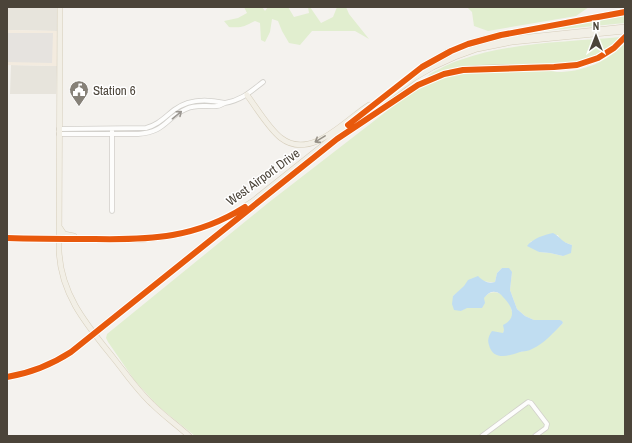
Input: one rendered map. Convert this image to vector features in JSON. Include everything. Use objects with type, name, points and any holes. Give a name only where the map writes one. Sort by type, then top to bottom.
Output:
[{"type":"main road","points":[[60,7],[59,239],[60,265],[66,286],[76,308],[146,398],[189,436]]},
{"type":"main road","points":[[411,75],[451,50],[476,41],[625,12]]},
{"type":"main road","name":"West Airport Drive","points":[[7,238],[138,240],[165,237],[195,230],[231,215],[262,195],[411,75],[442,58],[483,43],[509,38],[625,27]]},
{"type":"main road","name":"West Airport Drive","points":[[7,377],[37,370],[57,361],[71,352],[414,78],[439,64],[461,54],[489,46],[512,42],[625,31]]},
{"type":"main road","points":[[337,139],[407,92],[426,81],[444,74],[476,69],[577,65],[598,58],[614,48],[625,37]]},
{"type":"main road","points":[[246,95],[276,133],[282,138],[290,143],[306,145],[318,141],[367,106],[387,94]]},
{"type":"main road","points":[[59,225],[64,234],[89,239]]},
{"type":"main road","points":[[42,239],[55,235],[59,225]]},
{"type":"street","points":[[112,132],[142,129],[153,126],[175,109],[199,101],[217,101],[225,103],[236,101],[263,82]]},
{"type":"street","points":[[59,132],[112,132],[144,134],[155,131],[165,125],[187,106]]},
{"type":"street","points":[[153,126],[155,131]]},
{"type":"street","points":[[112,132],[112,211]]},
{"type":"street","points":[[482,436],[528,402],[532,403],[547,424],[546,428],[535,436]]},
{"type":"shaded area","points":[[7,7],[58,7],[57,31],[7,30]]},
{"type":"shaded area","points":[[7,30],[57,31],[57,66],[7,65]]},
{"type":"shaded area","points":[[7,33],[53,33],[52,63],[7,62]]},
{"type":"shaded area","points":[[11,65],[57,66],[56,94],[10,94]]},
{"type":"green space","points":[[244,7],[262,7],[265,11],[268,7],[288,7],[294,17],[309,13],[308,7],[310,7],[321,23],[333,17],[337,7],[346,7],[349,14],[369,39],[355,31],[312,31],[300,45],[289,43],[278,21],[272,19],[270,32],[265,42],[261,40],[260,23],[255,21],[242,27],[229,27],[224,21],[238,18],[247,13]]},
{"type":"green space","points":[[467,7],[589,7],[576,16],[488,31],[474,26],[472,12]]},
{"type":"green space","points":[[625,15],[625,23],[543,31],[618,17]]},
{"type":"green space","points":[[621,37],[610,47],[597,54],[584,60],[569,64],[463,67],[450,69],[427,77],[448,64],[480,54],[520,46]]},
{"type":"green space","points":[[625,43],[625,436],[195,436],[159,407],[135,381],[108,342],[106,338],[107,334],[268,203],[405,97],[417,90],[443,78],[466,73],[541,70],[567,72],[594,65],[618,50]],"holes":[[[547,235],[558,235],[561,241],[572,245],[563,256],[539,252],[530,242]],[[502,268],[512,272],[510,290],[517,309],[525,316],[534,320],[560,320],[563,323],[549,337],[539,344],[521,352],[497,331],[501,334],[503,333],[512,317],[509,303],[503,295],[494,292],[490,293],[484,297],[475,308],[467,307],[461,311],[453,296],[466,286],[473,283],[482,281],[495,282],[497,273]]]},
{"type":"water","points":[[553,233],[572,245],[571,253],[563,256],[539,252],[527,246],[535,239]]},
{"type":"water","points":[[502,268],[509,268],[512,272],[510,290],[517,309],[525,316],[534,320],[560,320],[563,323],[549,338],[536,347],[506,356],[494,353],[491,350],[488,341],[492,331],[503,333],[503,325],[512,316],[511,308],[501,295],[496,292],[489,294],[484,298],[485,303],[482,308],[467,308],[461,311],[454,310],[452,304],[453,296],[468,280],[478,276],[486,282],[495,282],[497,273]]},
{"type":"cycle path","points":[[348,125],[422,67],[451,51],[468,44],[501,35],[625,12]]},
{"type":"cycle path","points":[[7,377],[40,368],[71,352],[337,139],[418,85],[444,74],[463,70],[577,65],[598,58],[614,48],[625,37]]},
{"type":"cycle path","points":[[7,238],[135,239],[173,235],[209,225],[245,207]]},
{"type":"place","name":"Station 6","points":[[79,107]]}]
